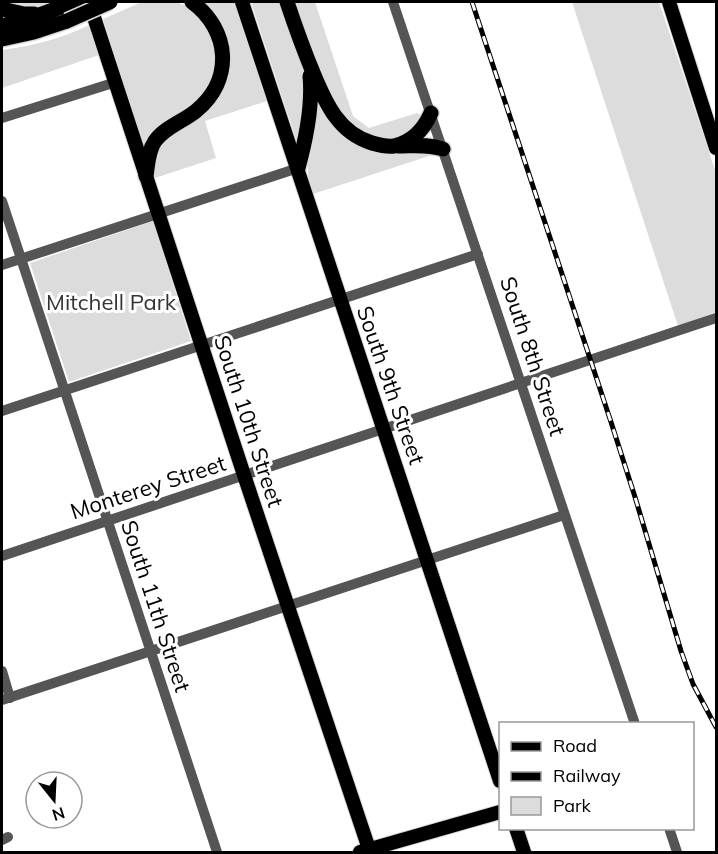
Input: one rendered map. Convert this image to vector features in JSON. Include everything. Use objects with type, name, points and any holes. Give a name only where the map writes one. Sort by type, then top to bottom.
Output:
[{"type":"highway","points":[[2,9],[24,14],[46,13],[110,2]]},
{"type":"highway","points":[[146,176],[149,154],[155,141],[206,102],[219,82],[223,60],[220,37],[209,17],[192,2]]},
{"type":"highway","points":[[287,2],[309,64],[326,103],[347,130],[357,137],[380,146],[423,145],[443,149]]},
{"type":"highway","points":[[2,39],[34,32],[68,10]]},
{"type":"highway","points":[[2,26],[46,13]]},
{"type":"highway","points":[[298,168],[310,109],[309,64]]},
{"type":"highway","points":[[393,146],[419,132],[431,113]]},
{"type":"main road","name":"South 10th Street","points":[[89,2],[288,606],[366,852]]},
{"type":"main road","name":"South 9th Street","points":[[242,2],[499,775]]},
{"type":"main road","points":[[669,2],[717,148]]},
{"type":"main road","points":[[366,852],[499,813]]},
{"type":"main road","points":[[517,830],[524,852]]},
{"type":"street","name":"South 8th Street","points":[[393,2],[635,722]]},
{"type":"street","points":[[2,118],[116,82]]},
{"type":"street","points":[[2,266],[298,168]]},
{"type":"street","name":"South 11th Street","points":[[2,201],[217,852]]},
{"type":"street","points":[[2,411],[478,254]]},
{"type":"street","name":"Monterey Street","points":[[2,556],[717,318]]},
{"type":"street","points":[[2,671],[6,699],[564,515]]},
{"type":"street","points":[[670,830],[677,852]]},
{"type":"green space","points":[[2,2],[47,2],[36,7],[25,8],[2,5]]},
{"type":"green space","points":[[142,2],[176,2],[186,6],[209,27],[218,54],[212,87],[146,153],[103,19]]},
{"type":"green space","points":[[197,2],[235,2],[267,101],[205,121],[216,158],[155,178],[152,166],[153,154],[227,67]]},
{"type":"green space","points":[[251,2],[281,2],[299,48],[306,83],[304,109],[297,142]]},
{"type":"green space","points":[[295,2],[315,2],[353,116],[369,128],[417,113],[421,115],[420,121],[398,141],[374,140],[338,115],[313,55]]},
{"type":"green space","points":[[572,2],[659,2],[716,173],[716,312],[678,326]]},
{"type":"green space","points":[[89,25],[99,55],[2,88],[2,50],[46,41]]},
{"type":"green space","points":[[316,89],[328,115],[391,151],[435,154],[313,194],[308,176],[308,163]]},
{"type":"green space","name":"Mitchell Park","points":[[153,221],[191,341],[69,382],[30,263]]},
{"type":"railway","points":[[472,2],[611,422],[681,651],[693,684],[716,727]]}]
